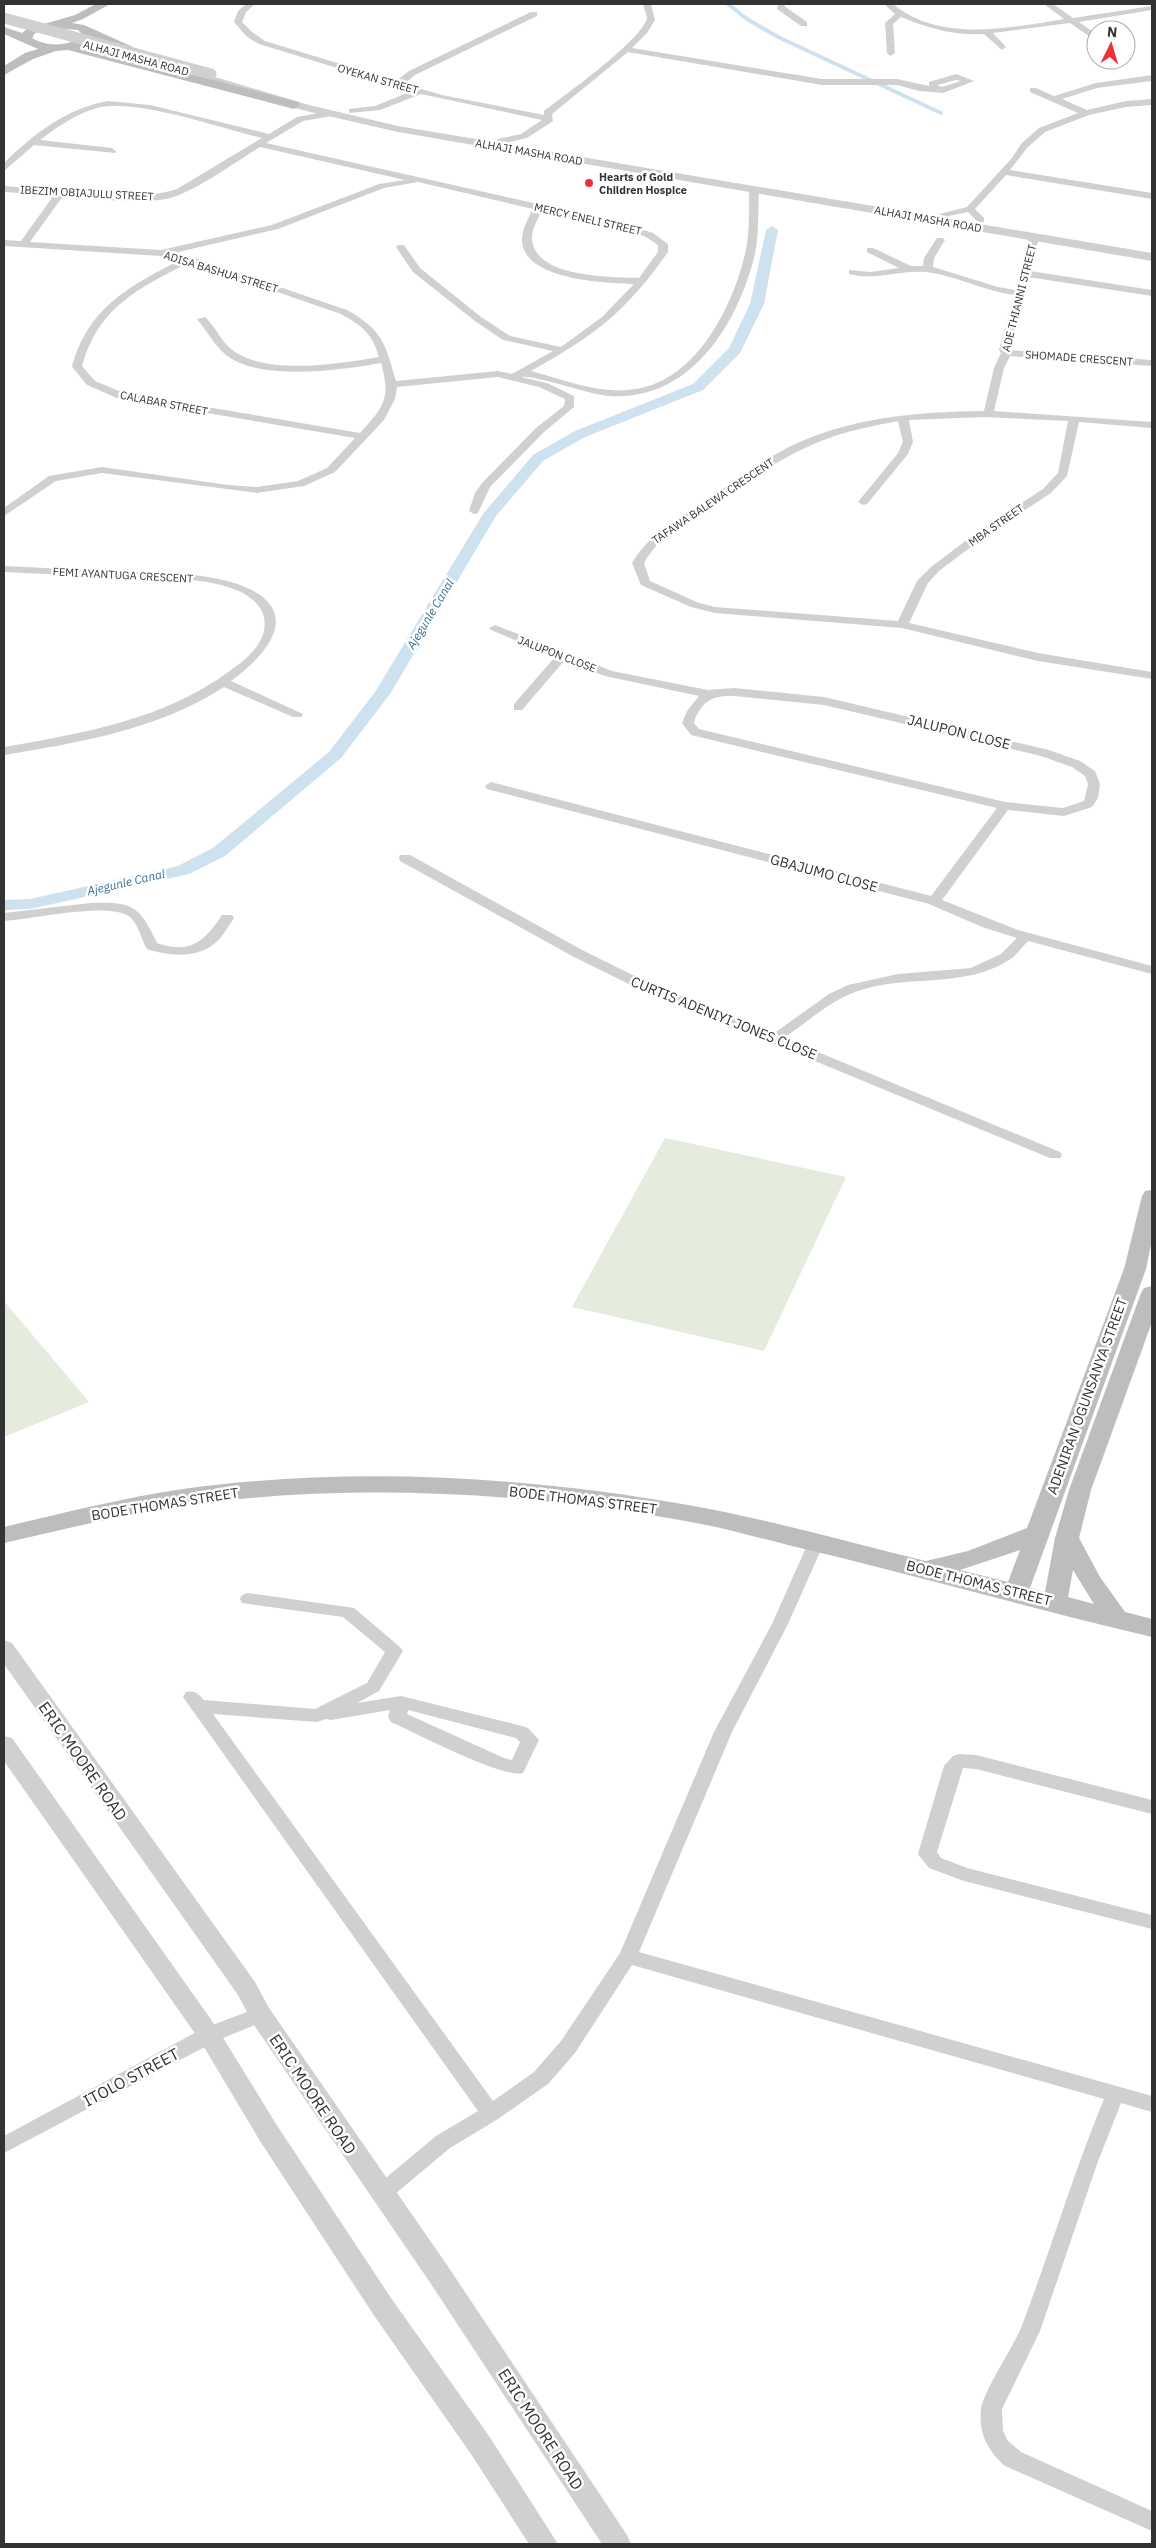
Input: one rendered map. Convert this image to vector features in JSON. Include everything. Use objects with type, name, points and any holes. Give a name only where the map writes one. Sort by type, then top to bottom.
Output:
[{"type":"main road","points":[[4,63],[18,53],[27,40],[26,35],[31,31],[79,17],[104,4]]},
{"type":"main road","points":[[4,71],[29,56],[87,39],[88,31],[96,19],[117,4]]},
{"type":"main road","points":[[4,17],[53,25],[80,27],[123,46],[301,107]]},
{"type":"main road","points":[[4,30],[39,46],[62,47],[301,107]]},
{"type":"main road","name":"ADENIRAN OGUNSANYA STREET","points":[[1016,1594],[1114,1319],[1135,1269],[1152,1196]]},
{"type":"main road","name":"ADENIRAN OGUNSANYA STREET","points":[[1055,1602],[1080,1490],[1152,1293]]},
{"type":"main road","points":[[1114,1319],[1141,1325]]},
{"type":"main road","name":"BODE THOMAS STREET","points":[[4,1535],[104,1512],[210,1494],[308,1487],[406,1487],[520,1491],[613,1501],[677,1511],[927,1569],[1016,1594],[1055,1602],[1152,1628]]},
{"type":"main road","points":[[927,1569],[963,1562],[992,1553],[1038,1533]]},
{"type":"main road","points":[[1068,1538],[1091,1582],[1117,1618]]},
{"type":"street","name":"OYEKAN STREET","points":[[251,4],[242,11],[238,22],[244,31],[256,40],[305,58],[421,91],[496,110],[550,119]]},
{"type":"street","points":[[501,141],[524,136],[550,119],[547,113],[625,49],[650,22],[651,12],[648,4]]},
{"type":"street","points":[[782,4],[780,6],[804,24]]},
{"type":"street","points":[[888,4],[900,14],[946,30],[990,38],[1072,20],[1152,8]]},
{"type":"street","points":[[1048,4],[1086,30]]},
{"type":"street","points":[[398,84],[412,73],[534,14]]},
{"type":"street","points":[[891,53],[889,23],[900,14]]},
{"type":"street","name":"ALHAJI MASHA ROAD","points":[[4,17],[208,75],[301,107],[432,136],[981,220],[1128,250]]},
{"type":"street","name":"ALHAJI MASHA ROAD","points":[[4,22],[208,75]]},
{"type":"street","points":[[990,38],[1002,47]]},
{"type":"street","points":[[625,49],[841,83],[905,82],[919,88],[934,88]]},
{"type":"street","points":[[1054,99],[1096,86],[1152,78]]},
{"type":"street","points":[[1033,90],[1086,113]]},
{"type":"street","points":[[380,113],[421,91]]},
{"type":"street","points":[[944,214],[970,209],[1024,146],[1042,130],[1086,113],[1126,104],[1152,102]]},
{"type":"street","points":[[4,168],[34,142],[80,111],[109,104],[153,109],[270,137]]},
{"type":"street","name":"ALHAJI MASHA ROAD","points":[[301,107],[380,113],[501,141],[762,188]]},
{"type":"street","name":"IBEZIM OBIAJULU STREET","points":[[4,189],[136,198],[165,196],[180,191],[260,144],[270,137],[301,107]]},
{"type":"street","points":[[524,136],[530,146]]},
{"type":"street","points":[[34,142],[112,151]]},
{"type":"street","name":"MERCY ENELI STREET","points":[[260,144],[623,226],[657,238],[663,244],[663,252],[623,304],[606,319],[562,350],[517,374]]},
{"type":"street","points":[[382,186],[386,172]]},
{"type":"street","points":[[1003,172],[1152,196]]},
{"type":"street","points":[[161,252],[275,227],[382,186],[424,180]]},
{"type":"street","points":[[392,384],[498,374],[517,374],[595,390],[636,393],[672,381],[697,361],[718,328],[736,293],[750,252],[762,188]]},
{"type":"street","points":[[24,244],[60,193]]},
{"type":"street","name":"ALHAJI MASHA ROAD","points":[[820,196],[1034,238],[1128,250],[1152,251]]},
{"type":"street","points":[[538,208],[527,239],[532,256],[538,262],[575,276],[641,281]]},
{"type":"street","points":[[970,209],[981,220]]},
{"type":"street","name":"ADE THIANNI STREET","points":[[988,415],[999,368],[1006,354],[1004,350],[1034,238]]},
{"type":"street","points":[[928,269],[929,258],[940,240]]},
{"type":"street","name":"ADISA BASHUA STREET","points":[[4,243],[161,252],[344,312],[365,324],[379,341],[392,384],[390,399],[380,418],[331,470],[300,484],[257,490],[228,488],[102,470],[53,478],[4,513]]},
{"type":"street","points":[[401,247],[416,270],[478,319],[507,338],[562,350]]},
{"type":"street","points":[[870,250],[908,268]]},
{"type":"street","points":[[1128,250],[1152,258]]},
{"type":"street","name":"CALABAR STREET","points":[[189,260],[147,280],[110,306],[82,344],[76,366],[82,375],[103,390],[148,402],[361,436]]},
{"type":"street","points":[[852,272],[870,276],[908,268],[928,269],[997,290],[1018,293]]},
{"type":"street","points":[[1024,273],[1152,293]]},
{"type":"street","points":[[202,319],[212,328],[225,349],[248,363],[265,366],[340,367],[386,359]]},
{"type":"street","name":"SHOMADE CRESCENT","points":[[1006,354],[1152,363]]},
{"type":"street","points":[[517,374],[570,398],[595,390]]},
{"type":"street","points":[[474,511],[480,494],[486,485],[540,430],[569,407],[570,398]]},
{"type":"street","name":"TAFAWA BALEWA CRESCENT","points":[[1152,425],[988,415],[903,419],[855,426],[820,437],[785,452],[664,533],[646,548],[638,563],[640,574],[645,583],[687,602],[715,610],[902,625],[1038,657],[1152,676]]},
{"type":"street","points":[[863,502],[903,454],[908,442],[903,419]]},
{"type":"street","name":"MBA STREET","points":[[902,625],[912,598],[928,575],[980,536],[1047,491],[1063,474],[1074,420]]},
{"type":"street","name":"FEMI AYANTUGA CRESCENT","points":[[4,569],[192,578],[238,587],[259,598],[272,615],[271,633],[257,655],[225,683],[197,699],[162,713],[83,737],[4,751]]},
{"type":"street","name":"JALUPON CLOSE","points":[[495,628],[609,674],[708,694],[734,692],[824,701],[1045,753],[1076,764],[1091,774],[1094,784],[1092,798],[1088,804],[1064,812],[1005,806],[695,732],[688,723],[689,715],[708,694]]},
{"type":"street","points":[[518,707],[562,656]]},
{"type":"street","points":[[225,683],[297,714]]},
{"type":"street","name":"GBAJUMO CLOSE","points":[[491,786],[934,901],[963,916],[1026,936],[1152,970]]},
{"type":"street","points":[[934,901],[951,881],[1005,806]]},
{"type":"street","name":"CURTIS ADENIYI JONES CLOSE","points":[[405,858],[579,954],[640,984],[1055,1155]]},
{"type":"street","points":[[4,917],[103,906],[121,907],[134,913],[152,946],[163,950],[180,951],[208,942],[227,918]]},
{"type":"street","points":[[774,1039],[834,998],[853,988],[898,978],[974,972],[1006,957],[1026,936]]},
{"type":"street","points":[[382,2193],[443,2142],[491,2113],[541,2078],[600,2001],[628,1956],[723,1732],[780,1624],[816,1543]]},
{"type":"street","points":[[248,1599],[348,1612],[394,1651],[373,1687],[317,1716]]},
{"type":"street","name":"ERIC MOORE ROAD","points":[[4,1648],[247,1990],[260,2015],[438,2273],[617,2544]]},
{"type":"street","points":[[401,1702],[397,1717],[499,1763],[517,1768],[530,1740],[522,1733],[401,1702],[317,1716],[196,1701],[491,2113]]},
{"type":"street","points":[[4,1744],[209,2035],[269,2134],[382,2306],[480,2445],[544,2544]]},
{"type":"street","points":[[1152,1807],[976,1762],[959,1761],[953,1766],[928,1854],[935,1863],[964,1874],[1152,1922]]},
{"type":"street","points":[[628,1956],[1152,2104]]},
{"type":"street","name":"ITOLO STREET","points":[[4,2145],[209,2035],[260,2015]]},
{"type":"street","points":[[1116,2093],[1087,2164],[1030,2331],[991,2408],[992,2432],[1000,2448],[1013,2459],[1152,2521]]},
{"type":"shaded area","points":[[665,1138],[846,1177],[764,1351],[572,1307]]},
{"type":"shaded area","points":[[4,1301],[89,1402],[4,1437]]},
{"type":"waterway","points":[[728,4],[747,19],[778,37],[941,113]]},
{"type":"waterway","name":"Ajegunle Canal","points":[[4,905],[30,904],[183,870],[219,852],[335,755],[382,694],[490,514],[538,458],[580,434],[698,387],[735,350],[757,304],[772,230]]},
{"type":"place","name":"Hearts of Gold Children Hospice","points":[[589,183]]}]
